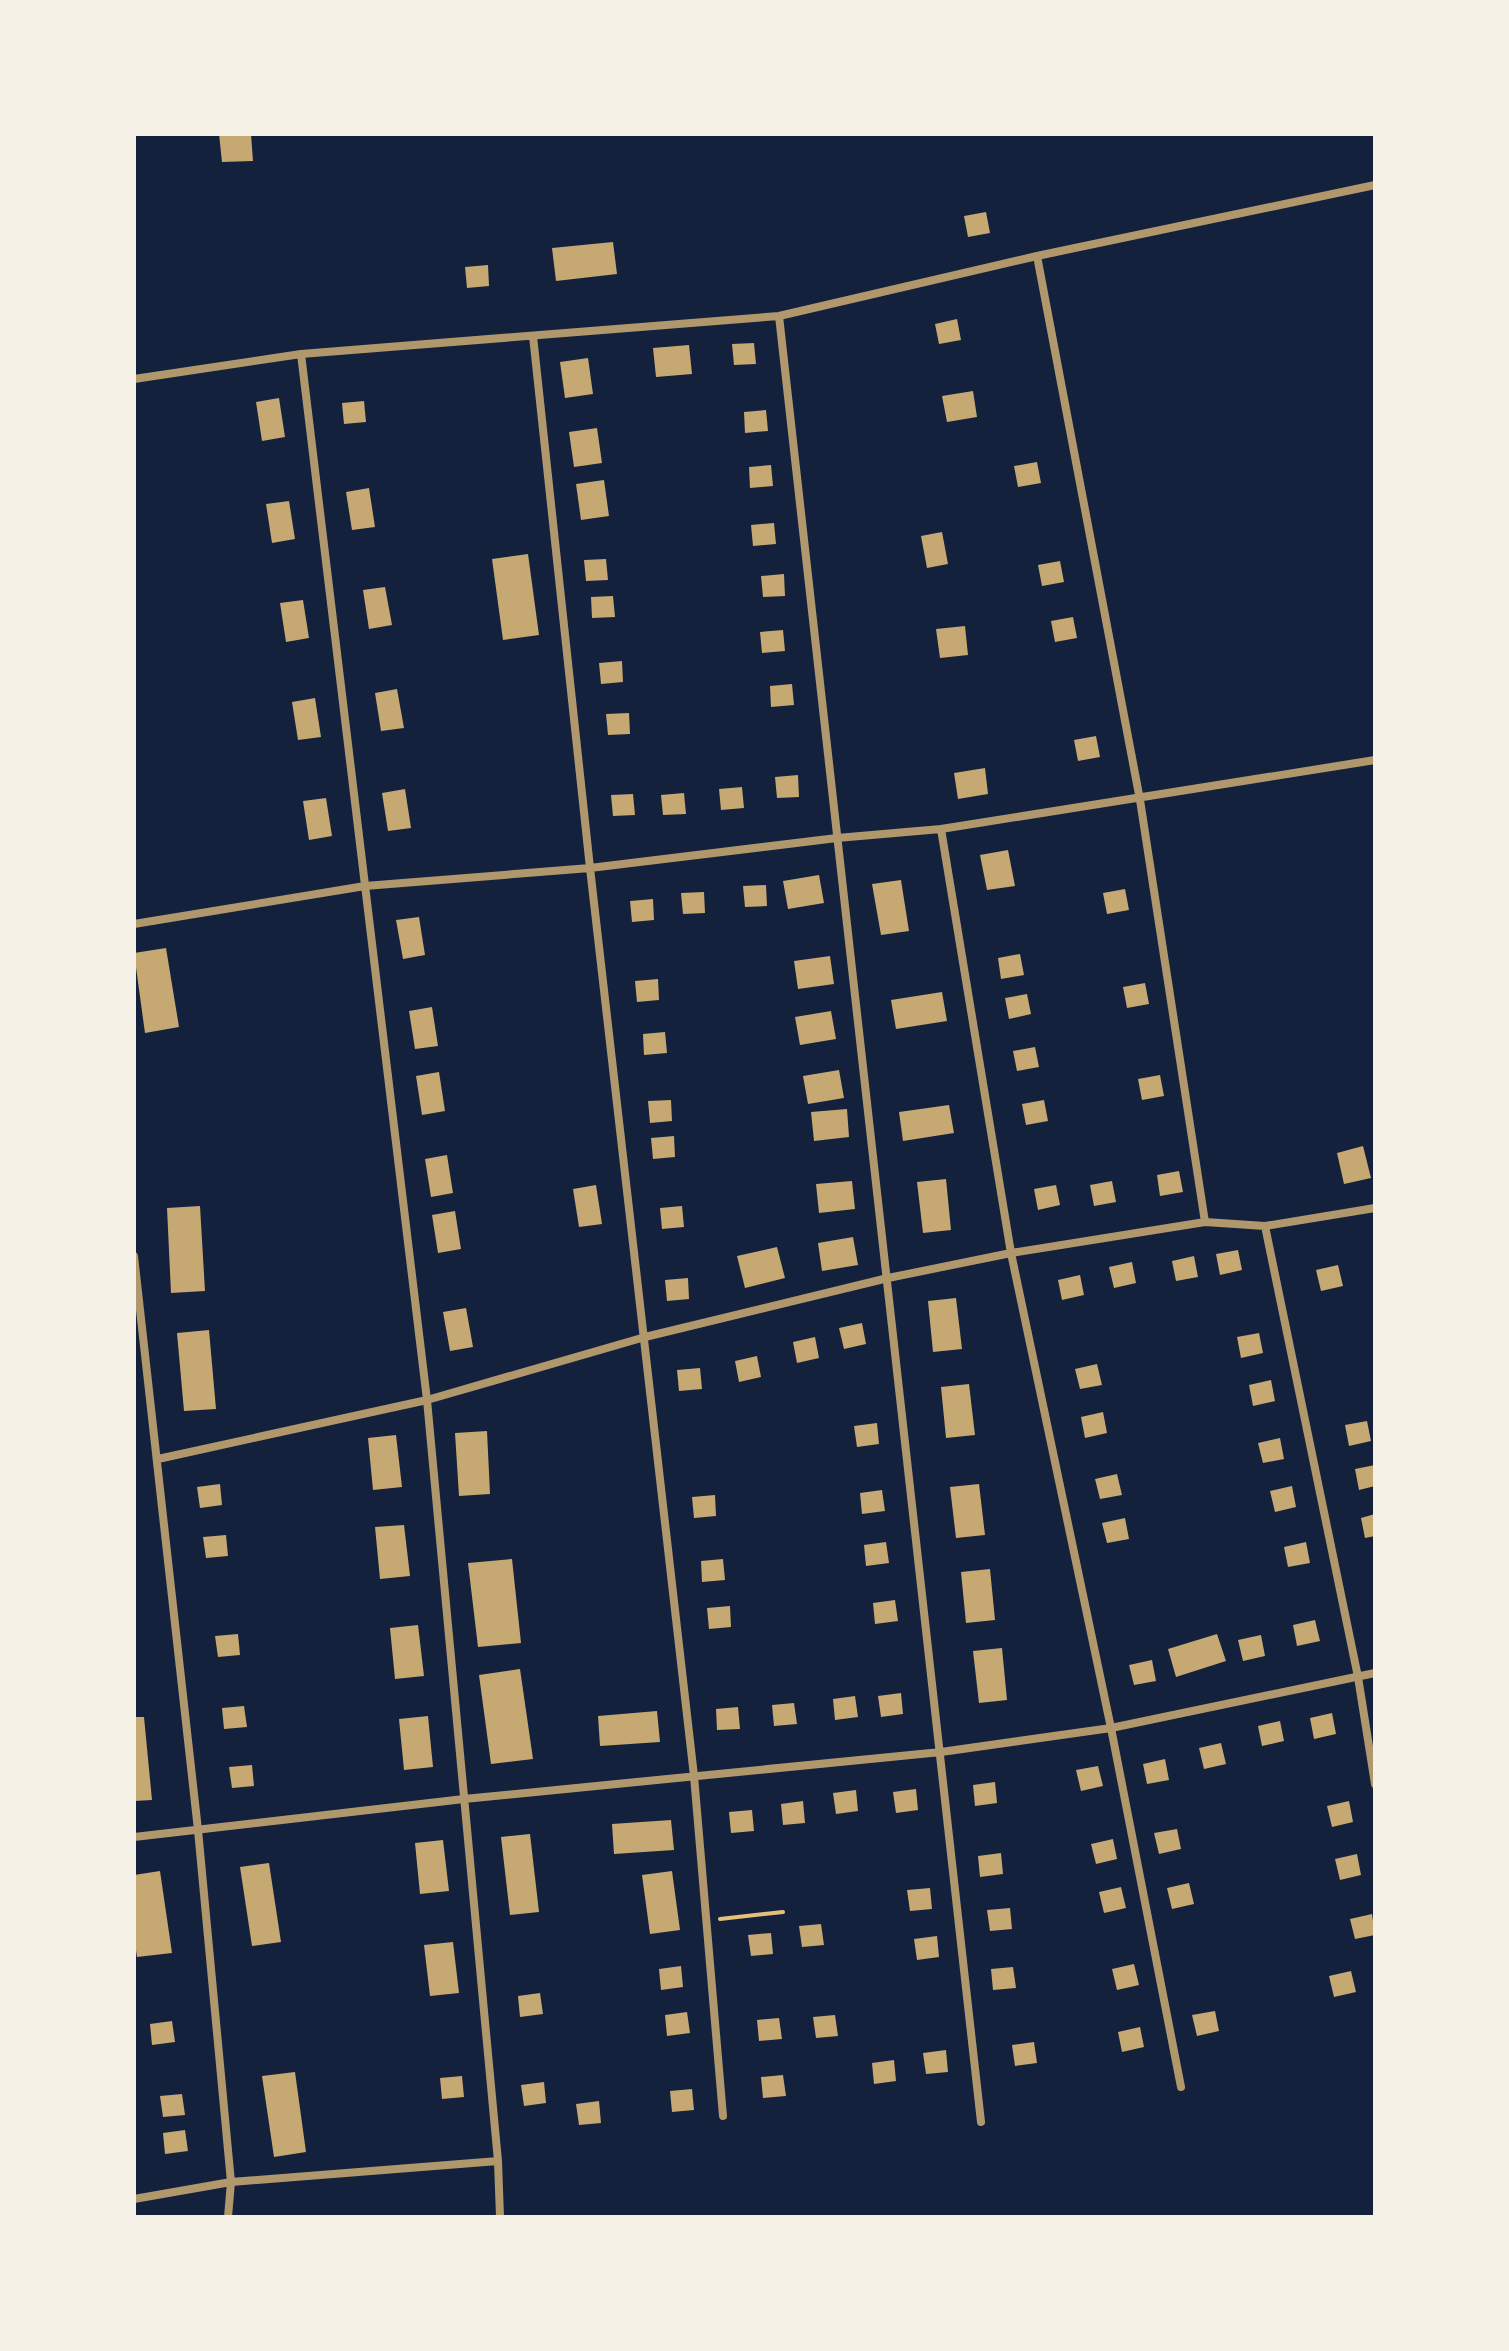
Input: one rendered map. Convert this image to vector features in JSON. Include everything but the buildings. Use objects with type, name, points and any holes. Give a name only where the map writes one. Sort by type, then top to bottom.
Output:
[{"type":"street","points":[[134,379],[301,354],[779,316],[1037,256],[1375,185]]},
{"type":"street","points":[[1037,256],[1140,800],[1205,1222]]},
{"type":"street","points":[[779,316],[981,2122]]},
{"type":"street","points":[[533,336],[590,868],[694,1776],[723,2116]]},
{"type":"street","points":[[301,354],[427,1400],[498,2161],[500,2217]]},
{"type":"street","points":[[134,924],[365,886],[590,868],[837,838],[941,829],[1140,800],[1375,760]]},
{"type":"street","points":[[941,829],[1011,1253],[1111,1728],[1181,2087]]},
{"type":"street","points":[[158,1459],[427,1400],[645,1337],[888,1278],[1011,1253],[1205,1222],[1265,1226],[1375,1208]]},
{"type":"street","points":[[1265,1226],[1358,1677],[1375,1784]]},
{"type":"street","points":[[134,1256],[198,1830],[231,2182],[228,2217]]},
{"type":"street","points":[[134,1837],[464,1799],[941,1752],[1111,1728],[1375,1673]]},
{"type":"street","points":[[134,2199],[231,2182],[498,2161]]},
{"type":"path","points":[[706,1921],[783,1912]]}]
